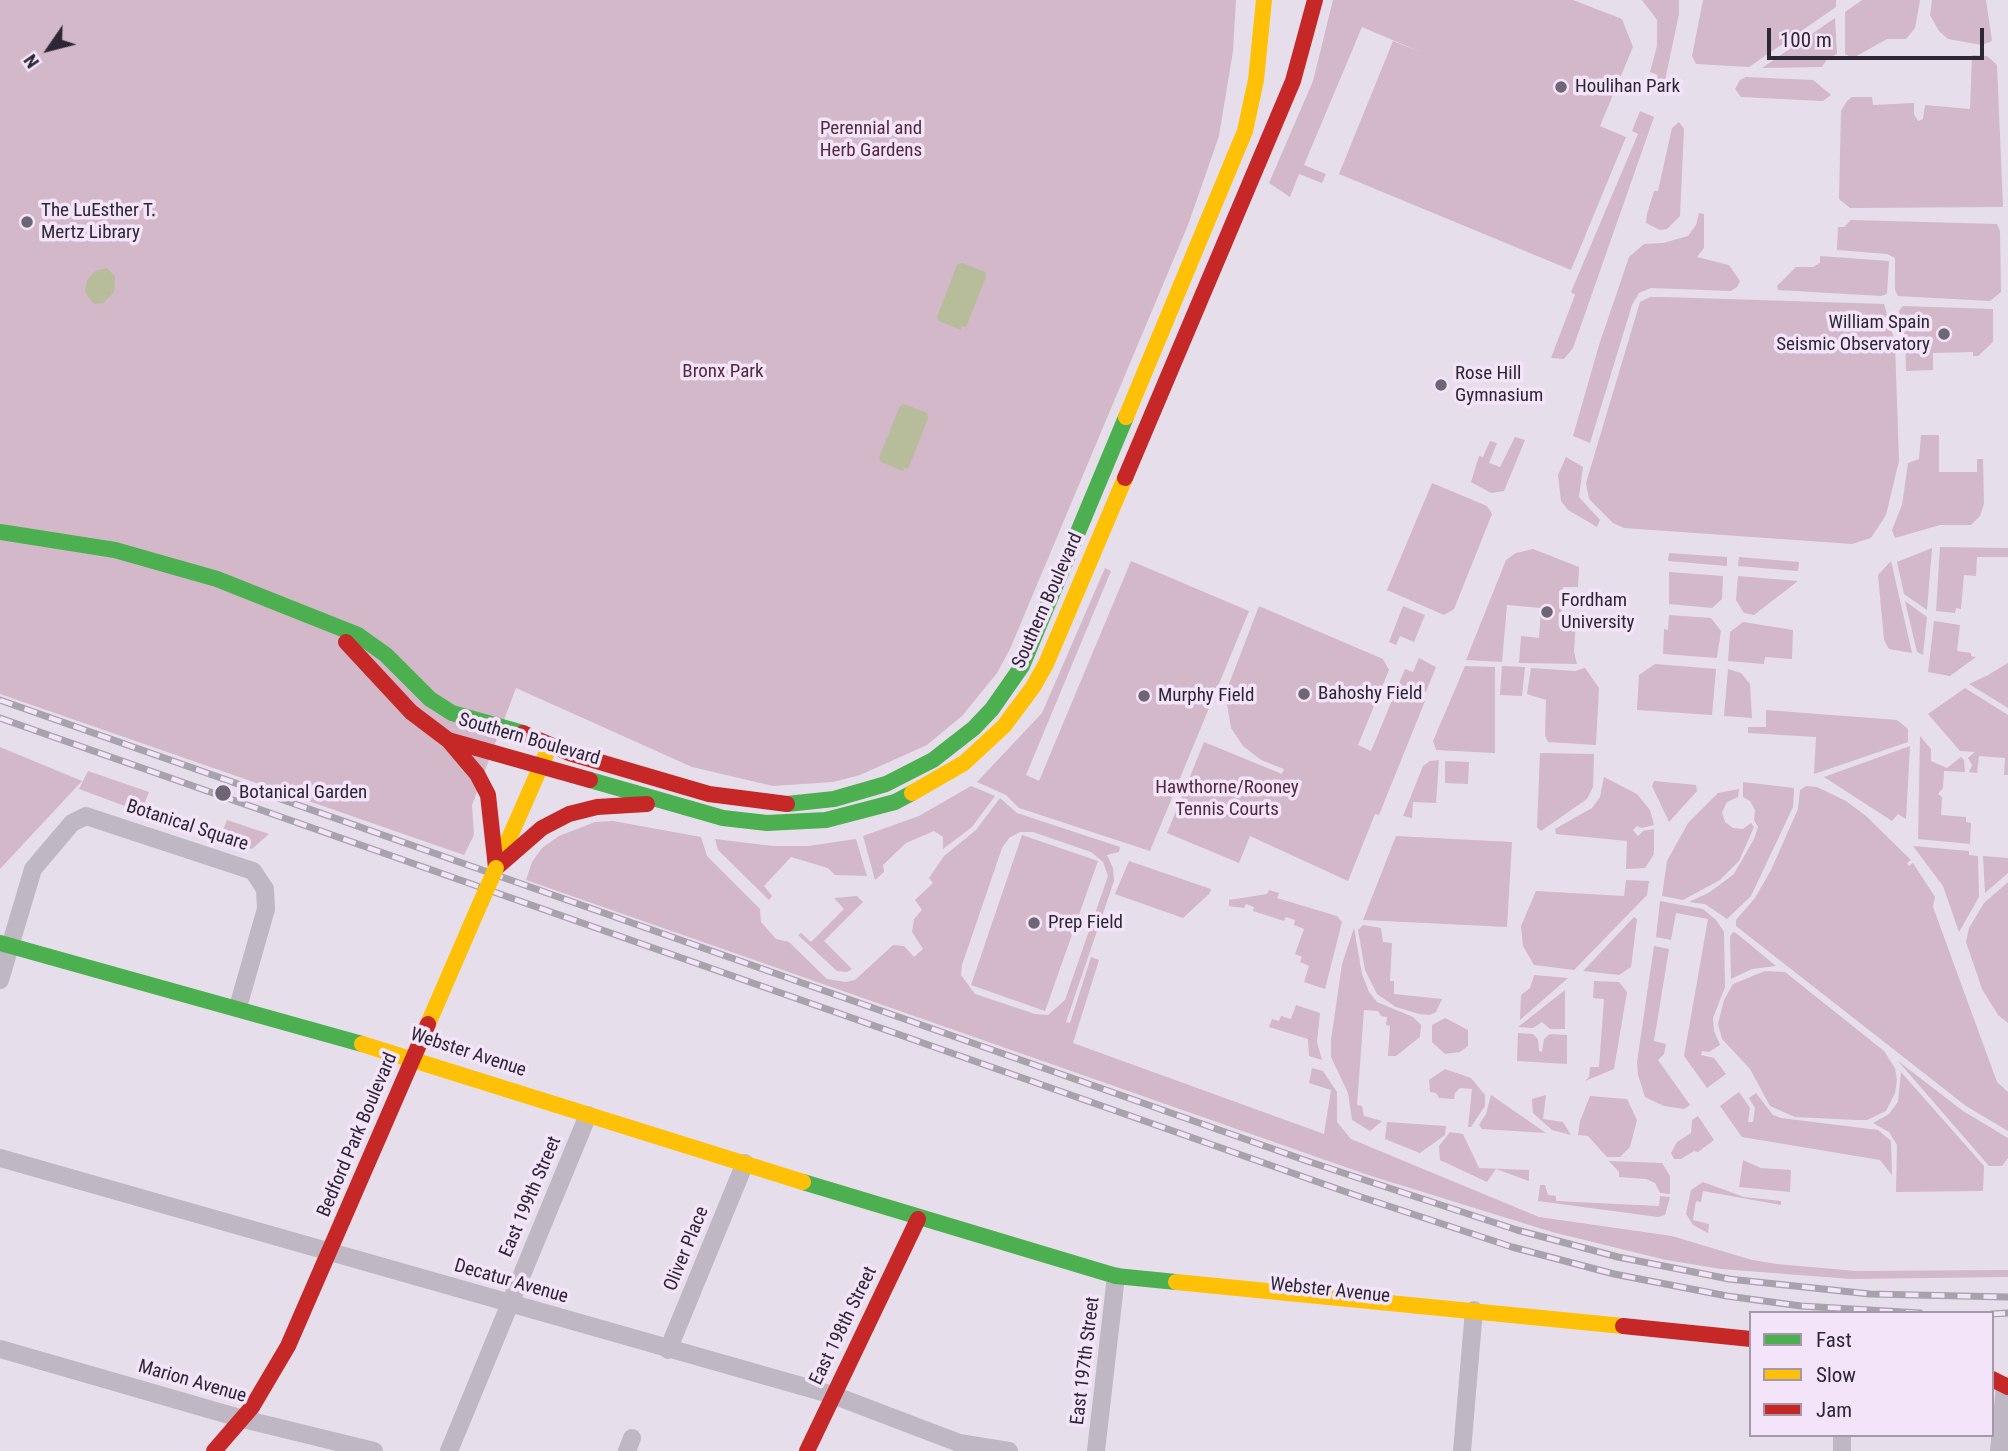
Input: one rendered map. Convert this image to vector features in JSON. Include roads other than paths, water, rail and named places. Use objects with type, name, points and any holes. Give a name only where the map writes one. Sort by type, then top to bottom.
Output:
[{"type":"main road","name":"Southern Boulevard","points":[[0,532],[114,550],[155,559],[217,579],[348,629],[367,640],[445,709],[709,794],[783,804],[834,799],[886,784],[933,760],[974,728],[1007,689],[1034,642],[1230,169],[1252,106],[1264,0]]},
{"type":"main road","name":"Southern Boulevard","points":[[314,617],[368,663],[411,712],[448,740],[723,818],[767,823],[825,820],[872,810],[919,791],[964,764],[1019,708],[1034,687],[1057,639],[1293,81],[1315,0]]},
{"type":"main road","points":[[448,740],[470,764],[488,795],[496,868]]},
{"type":"main road","name":"Bedford Park Boulevard","points":[[214,1451],[243,1419],[278,1366],[331,1252],[550,745]]},
{"type":"main road","points":[[496,868],[542,828],[569,814],[597,807],[671,803]]},
{"type":"main road","name":"Webster Avenue","points":[[6,945],[238,1007],[414,1058],[918,1219],[930,1218],[1116,1283],[1474,1319],[1749,1339]]},
{"type":"main road","name":"East 198th Street","points":[[807,1451],[918,1219]]},
{"type":"main road","name":"Webster Avenue","points":[[1474,1319],[1749,1355]]},
{"type":"street","name":"Botanical Square","points":[[6,945],[33,869],[44,853],[81,817],[90,816],[247,867],[262,882],[266,895],[265,915],[238,1007]]},
{"type":"street","points":[[0,981],[6,945]]},
{"type":"street","name":"East 199th Street","points":[[449,1451],[588,1115]]},
{"type":"street","name":"Decatur Avenue","points":[[0,1158],[833,1395],[959,1443],[1009,1451]]},
{"type":"street","name":"Oliver Place","points":[[668,1350],[745,1163]]},
{"type":"street","name":"East 197th Street","points":[[1096,1451],[1116,1283]]},
{"type":"street","points":[[1462,1451],[1474,1319]]},
{"type":"street","name":"Marion Avenue","points":[[0,1349],[243,1419],[374,1451]]},
{"type":"street","points":[[1999,1386],[2000,1451]]},
{"type":"railway","points":[[0,700],[1310,1162],[1517,1230],[1618,1257],[1729,1279],[1870,1294],[2008,1297]]},
{"type":"railway","points":[[0,718],[1352,1194],[1512,1247],[1614,1274],[1727,1296],[1801,1306],[1886,1311]]},
{"type":"railway","points":[[1994,1314],[2008,1313]]},
{"type":"place","name":"Houlihan Park","points":[[1561,87]]},
{"type":"place","name":"The LuEsther T. Mertz Library","points":[[27,222]]},
{"type":"place","name":"William Spain Seismic Observatory","points":[[1944,334]]},
{"type":"place","name":"Rose Hill Gymnasium","points":[[1441,385]]},
{"type":"place","name":"Fordham University","points":[[1547,612]]},
{"type":"place","name":"Bahoshy Field","points":[[1304,694]]},
{"type":"place","name":"Murphy Field","points":[[1144,696]]},
{"type":"place","name":"Botanical Garden","points":[[223,793]]},
{"type":"place","name":"Prep Field","points":[[1034,923]]},
{"type":"park label","name":"Perennial and Herb Gardens","points":[[871,140]]},
{"type":"park label","name":"Bronx Park","points":[[723,372]]},
{"type":"park label","name":"Hawthorne/Rooney Tennis Courts","points":[[1227,799]]}]
